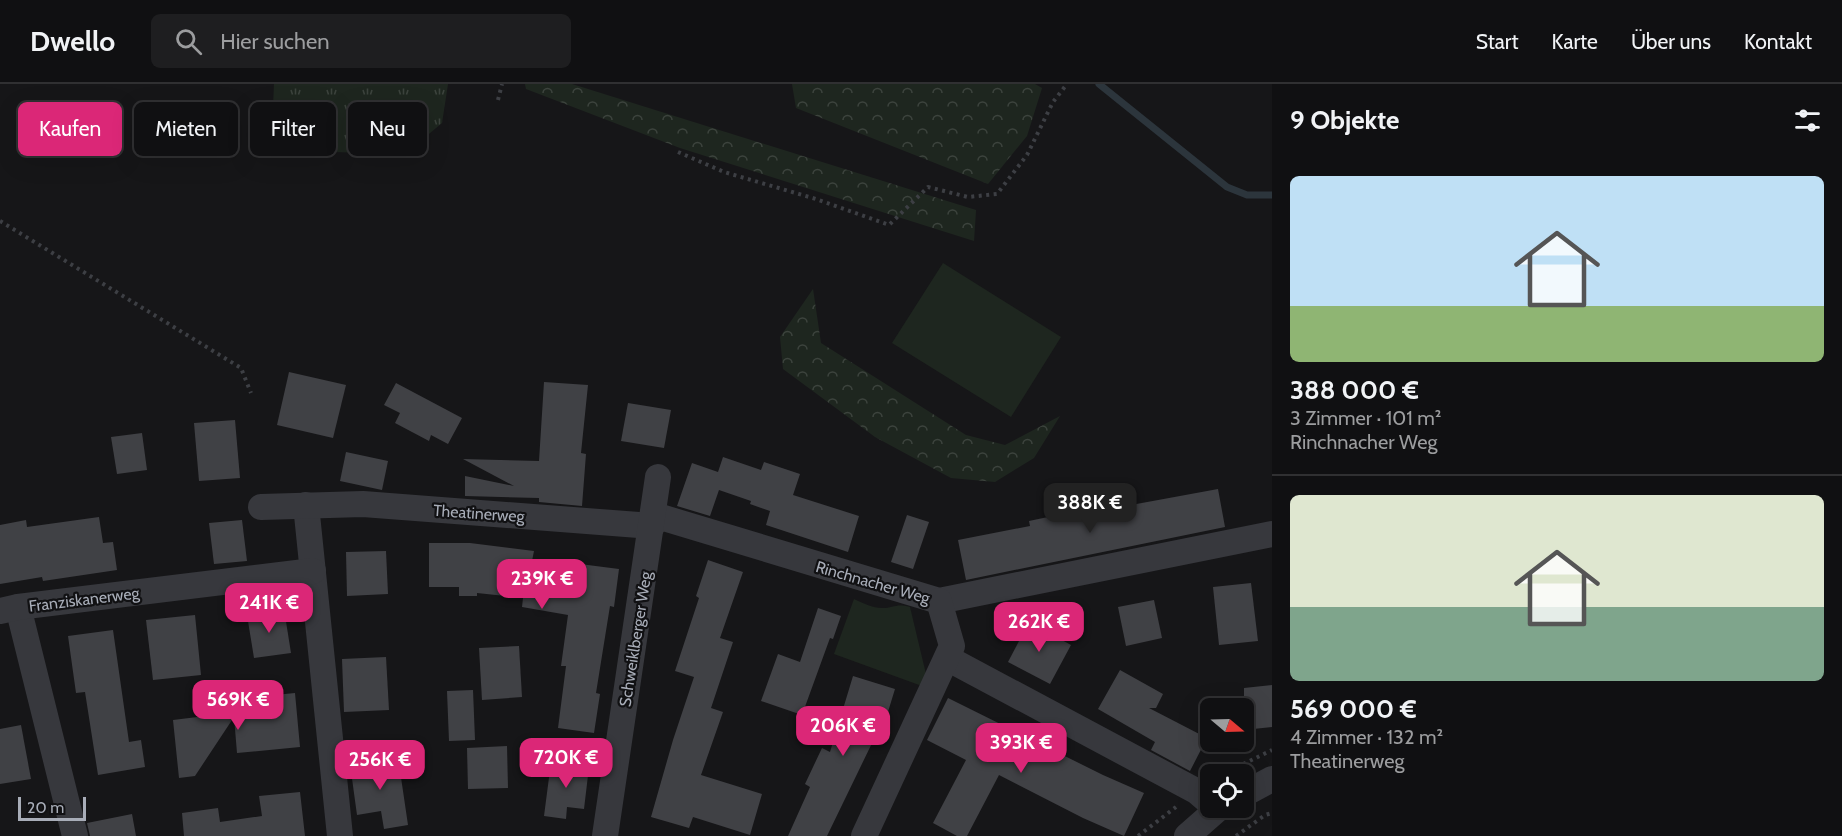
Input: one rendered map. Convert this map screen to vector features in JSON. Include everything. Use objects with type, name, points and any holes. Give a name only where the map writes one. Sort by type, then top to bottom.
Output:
[{"type":"street","name":"Schweiklberger Weg","points":[[605,836],[658,477]]},
{"type":"street","name":"Theatinerweg","points":[[261,507],[363,504],[653,520]]},
{"type":"street","points":[[306,505],[340,836]]},
{"type":"street","name":"Rinchnacher Weg","points":[[653,520],[939,601],[1272,534]]},
{"type":"street","name":"Franziskanerweg","points":[[75,836],[9,609],[313,570]]},
{"type":"street","points":[[864,836],[952,646],[939,601]]},
{"type":"street","points":[[947,658],[1200,794]]},
{"type":"street","points":[[1254,789],[1272,779]]},
{"type":"street","points":[[1186,836],[1204,818]]},
{"type":"path","points":[[498,100],[502,84]]},
{"type":"path","points":[[678,152],[724,172],[807,196],[889,225],[928,187],[968,197],[997,194],[1027,155],[1053,102],[1067,84]]},
{"type":"path","points":[[0,221],[241,368],[251,393]]},
{"type":"path","points":[[1244,764],[1272,750]]},
{"type":"path","points":[[1236,836],[1272,813]]},
{"type":"green space","points":[[274,84],[448,84],[442,123],[427,136],[427,102],[348,102],[348,152],[336,152],[336,102],[273,102]]},
{"type":"green space","points":[[525,84],[572,84],[976,210],[974,241],[680,148],[526,89]]},
{"type":"green space","points":[[792,84],[1035,84],[1042,88],[1027,136],[988,184],[796,108]]},
{"type":"green space","points":[[943,263],[1061,337],[1011,417],[892,343]]},
{"type":"green space","points":[[813,289],[821,343],[966,435],[1005,445],[1060,416],[1034,458],[995,482],[951,478],[875,437],[783,369],[780,337]]},
{"type":"green space","points":[[854,599],[879,608],[901,605],[910,607],[926,674],[922,686],[834,654]]},
{"type":"building","points":[[289,372],[346,385],[333,438],[277,425]]},
{"type":"building","points":[[544,382],[588,385],[581,453],[586,454],[582,506],[539,502],[539,498],[465,496],[465,476],[514,486],[463,459],[539,461]]},
{"type":"building","points":[[396,383],[462,418],[448,444],[431,435],[429,441],[395,423],[400,413],[384,405]]},
{"type":"building","points":[[628,403],[671,410],[664,448],[621,441]]},
{"type":"building","points":[[235,420],[240,478],[199,481],[194,423]]},
{"type":"building","points":[[142,433],[147,470],[117,474],[111,437]]},
{"type":"building","points":[[346,452],[388,461],[382,490],[340,481]]},
{"type":"building","points":[[723,457],[761,470],[764,462],[800,474],[793,495],[859,516],[848,552],[766,525],[770,511],[750,504],[751,501],[719,490],[710,516],[677,506],[692,463],[718,472]]},
{"type":"building","points":[[1218,489],[1225,527],[966,580],[958,540],[1030,526],[1029,521],[1081,510],[1082,514]]},
{"type":"building","points":[[907,515],[929,522],[913,569],[891,562]]},
{"type":"building","points":[[99,517],[103,543],[113,542],[117,570],[43,581],[42,577],[0,584],[0,525],[26,520],[27,527]]},
{"type":"building","points":[[242,520],[247,561],[214,564],[209,523]]},
{"type":"building","points":[[429,543],[470,543],[534,551],[531,566],[578,576],[580,564],[619,569],[614,607],[610,606],[596,693],[600,694],[594,733],[558,728],[566,666],[561,666],[568,615],[522,607],[523,598],[477,593],[477,596],[459,596],[459,587],[429,587]]},
{"type":"building","points":[[386,551],[388,594],[347,596],[346,552]]},
{"type":"building","points":[[708,560],[743,572],[720,638],[733,642],[711,708],[723,712],[701,775],[762,794],[750,835],[693,817],[689,828],[651,817],[694,677],[675,671],[699,598],[696,596]]},
{"type":"building","points":[[1251,583],[1258,641],[1219,645],[1213,587]]},
{"type":"building","points":[[1154,600],[1162,638],[1126,646],[1118,607]]},
{"type":"building","points":[[818,608],[841,616],[833,639],[830,638],[802,715],[761,701],[778,654],[800,662]]},
{"type":"building","points":[[284,609],[291,653],[254,658],[247,615]]},
{"type":"building","points":[[195,615],[201,675],[153,680],[146,620]]},
{"type":"building","points":[[1029,622],[1071,645],[1050,684],[1008,662]]},
{"type":"building","points":[[113,630],[129,742],[141,740],[145,767],[98,775],[85,692],[76,693],[68,636]]},
{"type":"building","points":[[519,646],[522,697],[482,700],[479,648]]},
{"type":"building","points":[[386,657],[389,710],[344,712],[342,659]]},
{"type":"building","points":[[1120,670],[1163,694],[1156,708],[1149,708],[1200,734],[1200,752],[1190,771],[1151,750],[1155,742],[1098,709]]},
{"type":"building","points":[[853,676],[895,689],[879,741],[874,739],[827,836],[788,836],[810,787],[805,784],[822,748],[830,752]]},
{"type":"building","points":[[1272,685],[1272,727],[1254,729],[1254,698],[1244,698],[1244,688]]},
{"type":"building","points":[[473,690],[475,740],[449,741],[447,691]]},
{"type":"building","points":[[295,693],[300,747],[237,753],[234,717],[195,776],[179,778],[173,720],[246,711],[244,698]]},
{"type":"building","points":[[948,698],[1144,793],[1124,836],[1083,818],[999,775],[967,836],[957,836],[933,823],[966,760],[927,740]]},
{"type":"building","points":[[21,725],[31,779],[0,784],[0,729]]},
{"type":"building","points":[[507,746],[508,788],[468,789],[467,748]]},
{"type":"building","points":[[398,757],[408,825],[384,829],[381,811],[357,815],[350,764]]},
{"type":"building","points":[[551,762],[589,767],[584,809],[567,807],[566,819],[544,816]]},
{"type":"building","points":[[300,792],[305,836],[184,836],[182,813],[218,808],[220,822],[262,816],[259,796]]},
{"type":"building","points":[[132,814],[136,836],[90,836],[87,823]]},
{"type":"waterway","points":[[1099,84],[1227,187],[1247,195],[1272,195]]}]
